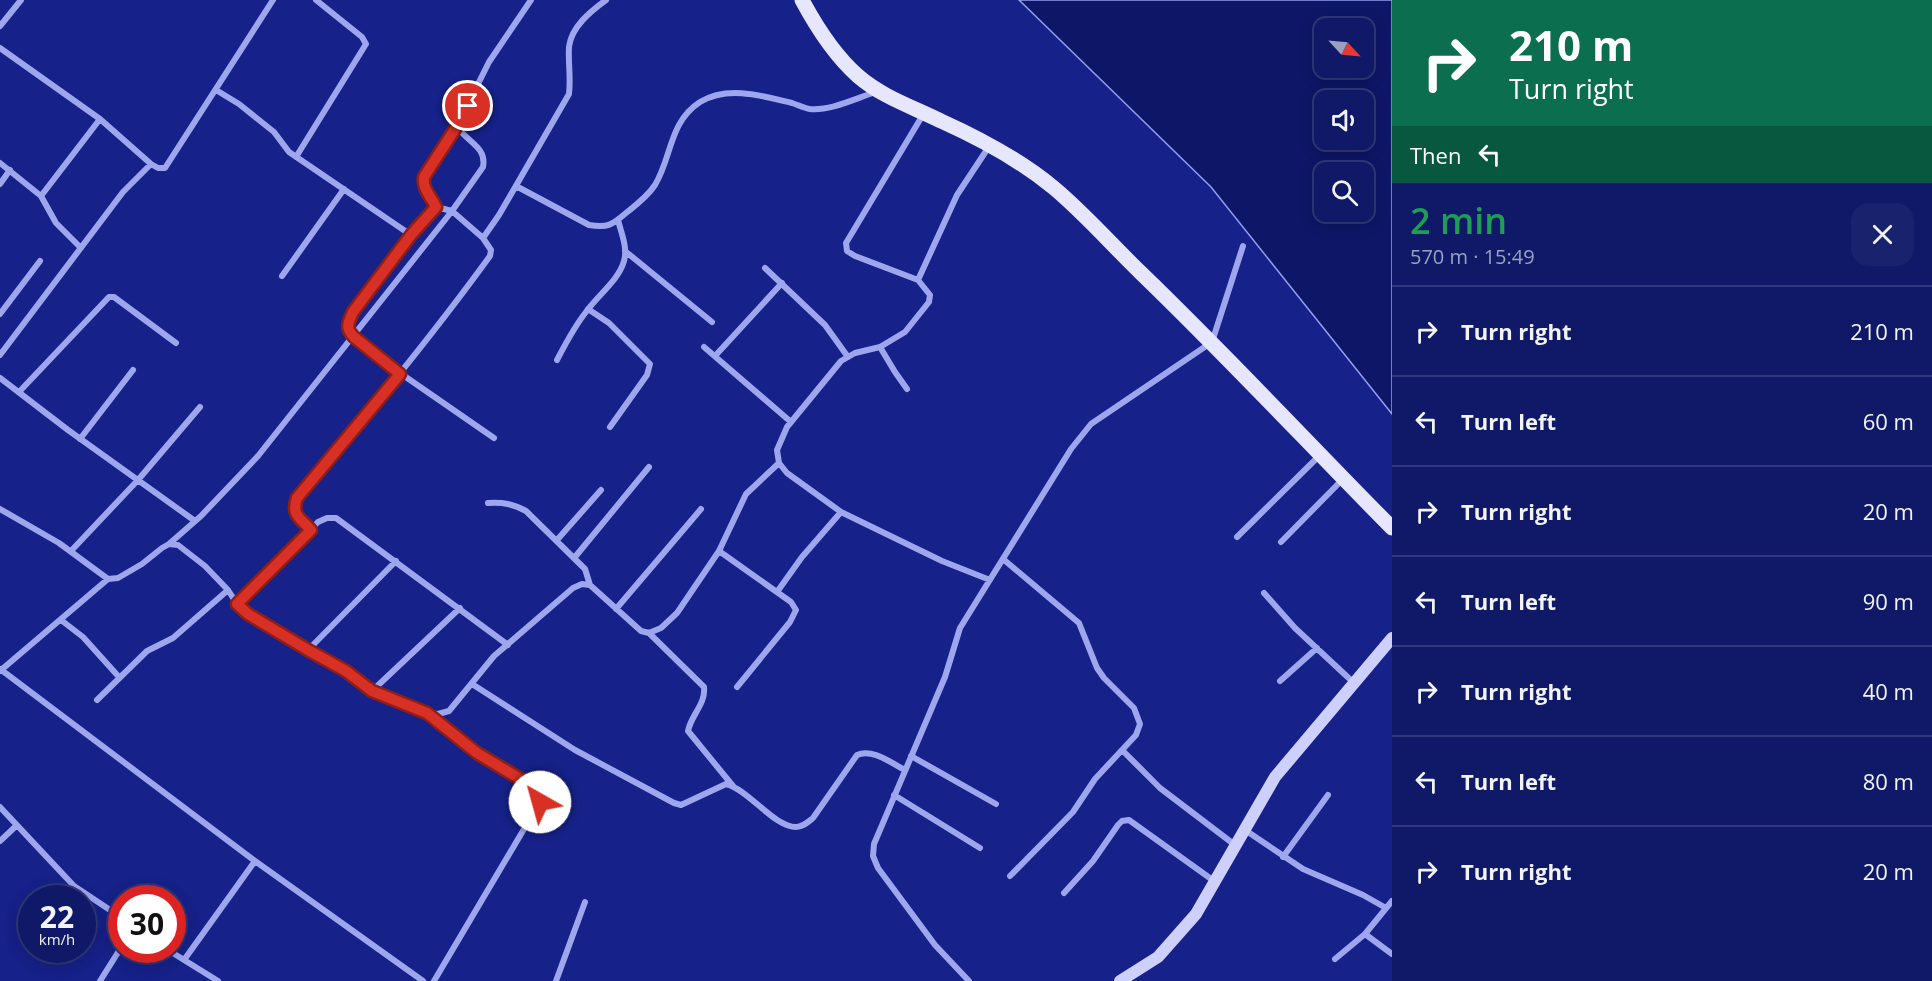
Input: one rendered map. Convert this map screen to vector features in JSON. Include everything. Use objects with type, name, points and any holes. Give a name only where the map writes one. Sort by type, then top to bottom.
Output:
[{"type":"main road","points":[[802,0],[822,35],[860,77],[880,91],[990,145],[1033,172],[1077,208],[1254,384],[1319,455],[1392,528]]},
{"type":"street","points":[[0,26],[21,0]]},
{"type":"street","points":[[0,48],[100,119],[151,164],[158,168],[165,168],[273,0]]},
{"type":"street","points":[[296,157],[366,44],[362,37],[316,0]]},
{"type":"street","points":[[311,530],[296,515],[294,507],[297,498],[400,374],[490,256],[491,250],[483,238],[452,211],[436,207],[423,183],[424,177],[457,126],[489,62],[531,0]]},
{"type":"street","points":[[483,238],[569,94],[571,76],[569,44],[574,32],[591,12],[606,0]]},
{"type":"street","points":[[216,90],[274,132],[289,152],[411,235]]},
{"type":"street","points":[[516,186],[589,225],[602,228],[618,220],[656,184],[674,131],[684,116],[700,102],[720,94],[744,93],[810,109],[827,107],[880,91]]},
{"type":"street","points":[[925,113],[846,243],[847,251],[855,256],[918,280],[930,295],[929,302],[905,332],[880,347],[855,353],[841,361],[791,422],[777,450],[779,463],[786,473],[841,512],[942,561],[990,580]]},
{"type":"street","points":[[41,196],[100,119]]},
{"type":"street","points":[[423,981],[255,861],[0,670],[108,579],[118,578],[169,544],[195,521],[258,456],[354,337],[452,211],[483,167],[484,159],[480,148],[461,133],[457,126]]},
{"type":"street","points":[[918,280],[957,195],[990,145]]},
{"type":"street","points":[[0,163],[41,196],[56,223],[81,248]]},
{"type":"street","points":[[0,355],[123,192],[151,164]]},
{"type":"street","points":[[0,184],[10,170]]},
{"type":"street","points":[[282,276],[344,189]]},
{"type":"street","points":[[436,207],[411,235],[353,312],[347,324],[348,331],[400,374],[494,438]]},
{"type":"street","points":[[557,360],[574,328],[620,271],[625,259],[625,251],[618,220]]},
{"type":"street","points":[[969,981],[935,945],[879,868],[873,856],[874,844],[945,677],[960,628],[1071,450],[1091,424],[1212,342],[1243,246]]},
{"type":"street","points":[[625,251],[712,322]]},
{"type":"street","points":[[0,314],[40,261]]},
{"type":"street","points":[[765,268],[825,325],[848,357]]},
{"type":"street","points":[[715,356],[782,283]]},
{"type":"street","points":[[19,392],[109,297],[114,297],[176,343]]},
{"type":"street","points":[[588,309],[609,323],[650,364],[647,375],[610,427]]},
{"type":"street","points":[[704,347],[791,422]]},
{"type":"street","points":[[880,347],[907,389]]},
{"type":"street","points":[[80,439],[133,370]]},
{"type":"street","points":[[0,378],[80,439],[195,521]]},
{"type":"street","points":[[71,551],[138,480],[200,407]]},
{"type":"street","points":[[1237,537],[1319,455]]},
{"type":"street","points":[[649,633],[661,628],[677,613],[719,551],[746,494],[779,463]]},
{"type":"street","points":[[575,557],[649,467]]},
{"type":"street","points":[[1281,542],[1343,479]]},
{"type":"street","points":[[557,540],[601,490]]},
{"type":"street","points":[[488,503],[502,502],[521,508],[575,557],[585,569],[590,585],[641,631],[649,633],[704,687],[705,696],[688,731],[733,786],[785,824],[795,827],[803,826],[813,818],[857,755],[864,752],[871,753],[905,770]]},
{"type":"street","points":[[0,509],[71,551],[108,579]]},
{"type":"street","points":[[616,609],[701,509]]},
{"type":"street","points":[[777,592],[802,557],[841,512]]},
{"type":"street","points":[[237,604],[318,522],[327,518],[336,518],[508,645]]},
{"type":"street","points":[[169,544],[178,545],[205,566],[248,614],[346,671],[372,691],[427,713],[438,714],[449,711],[481,670],[508,645],[573,588],[582,584],[590,585]]},
{"type":"street","points":[[719,551],[791,602],[796,610],[790,621],[737,687]]},
{"type":"street","points":[[1003,559],[1079,623],[1097,668],[1138,715],[1140,724],[1136,735],[1095,779],[1073,812],[1010,876]]},
{"type":"street","points":[[308,650],[396,561]]},
{"type":"street","points":[[97,700],[147,651],[173,638],[228,590]]},
{"type":"street","points":[[1264,592],[1296,628],[1354,683]]},
{"type":"street","points":[[372,691],[460,608]]},
{"type":"street","points":[[61,620],[83,637],[119,678]]},
{"type":"street","points":[[1122,980],[1158,957],[1196,914],[1275,777],[1392,638]]},
{"type":"street","points":[[1280,681],[1317,648]]},
{"type":"street","points":[[472,684],[575,750],[674,803],[681,805],[688,803],[726,784],[733,786]]},
{"type":"street","points":[[427,713],[477,753],[532,786],[540,794],[540,802],[434,981]]},
{"type":"street","points":[[1122,750],[1160,788],[1235,845]]},
{"type":"street","points":[[911,756],[996,804]]},
{"type":"street","points":[[894,795],[980,848]]},
{"type":"street","points":[[1284,856],[1328,795]]},
{"type":"street","points":[[0,807],[74,886],[108,909]]},
{"type":"street","points":[[1064,892],[1093,861],[1118,825],[1122,821],[1129,820],[1215,882]]},
{"type":"street","points":[[0,841],[16,826]]},
{"type":"street","points":[[1245,829],[1303,869],[1364,895],[1386,908]]},
{"type":"street","points":[[186,957],[255,861]]},
{"type":"street","points":[[1335,959],[1365,934],[1392,901]]},
{"type":"street","points":[[556,981],[585,903]]},
{"type":"street","points":[[1365,934],[1392,954]]},
{"type":"street","points":[[186,961],[219,981]]},
{"type":"street","points":[[100,981],[111,963]]},
{"type":"shaded area","points":[[1019,0],[1392,0],[1392,414],[1211,187]]},
{"type":"route","points":[[468,106],[424,177],[425,190],[436,207],[411,235],[353,312],[347,324],[348,331],[354,337],[400,374],[297,498],[294,507],[296,515],[311,530],[237,604],[248,614],[346,671],[372,691],[427,713],[477,753],[532,786],[540,794],[540,802]]}]
